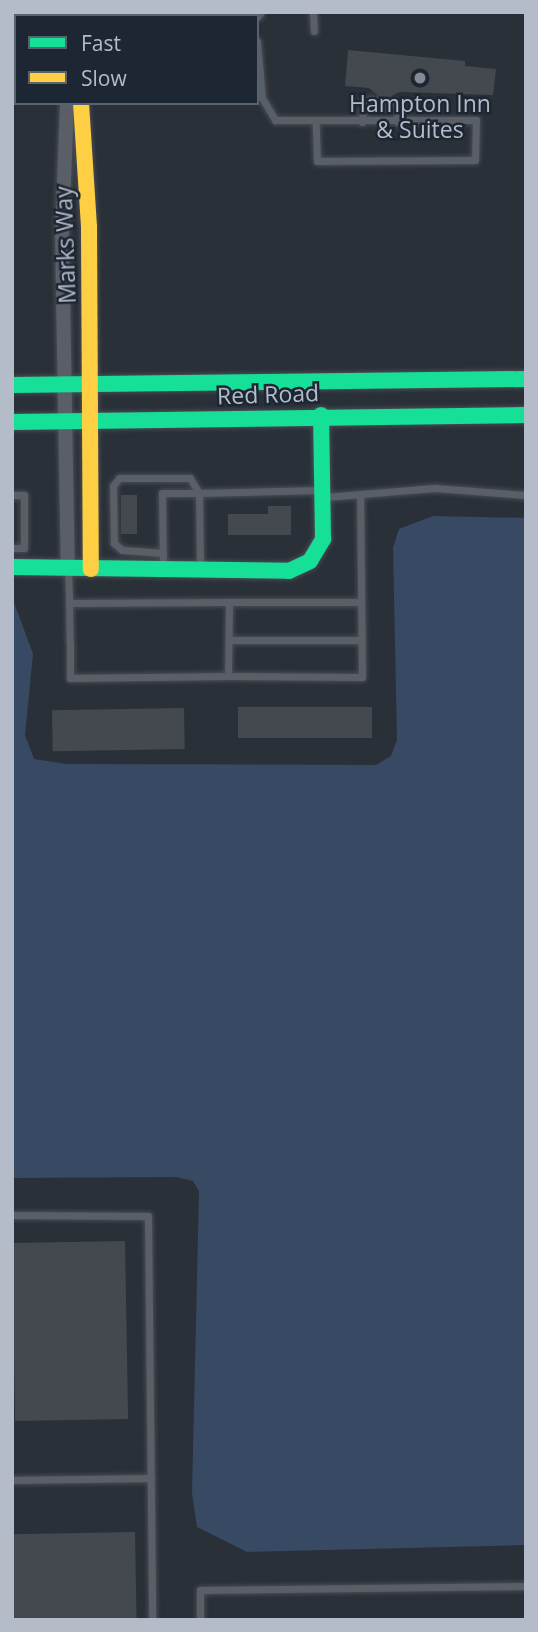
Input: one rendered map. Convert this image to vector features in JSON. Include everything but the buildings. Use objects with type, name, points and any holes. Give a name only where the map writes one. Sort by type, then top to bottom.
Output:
[{"type":"main road","name":"Marks Way","points":[[81,105],[89,227],[92,569]]},
{"type":"main road","points":[[489,379],[526,368]]},
{"type":"main road","name":"Red Road","points":[[12,385],[526,379]]},
{"type":"main road","name":"Red Road","points":[[12,422],[89,423],[321,415],[526,415]]},
{"type":"main road","points":[[12,567],[92,569],[163,561],[200,570],[289,570],[310,561],[323,539],[321,415]]},
{"type":"street","name":"Marks Way","points":[[67,105],[62,223],[68,567]]},
{"type":"lane","points":[[313,12],[314,31]]},
{"type":"lane","points":[[259,56],[267,114],[282,123],[476,120],[475,160],[317,161],[316,123]]},
{"type":"lane","points":[[362,122],[363,102],[372,99]]},
{"type":"lane","points":[[390,101],[397,105],[398,122]]},
{"type":"lane","points":[[200,570],[199,494],[190,478],[119,478],[113,486],[114,543],[122,550],[163,561],[162,493],[199,494],[324,493],[360,496],[435,488],[526,495]]},
{"type":"lane","points":[[12,495],[23,495],[24,535],[24,548],[12,548]]},
{"type":"lane","points":[[68,567],[70,678],[362,677],[360,496]]},
{"type":"lane","points":[[229,602],[229,677]]},
{"type":"lane","points":[[69,603],[361,602]]},
{"type":"lane","points":[[229,640],[362,640]]},
{"type":"lane","points":[[12,1215],[148,1216],[152,1620]]},
{"type":"lane","points":[[12,1480],[151,1478]]},
{"type":"lane","points":[[200,1620],[200,1590],[526,1586]]},
{"type":"water","points":[[433,516],[526,518],[526,1545],[247,1552],[197,1527],[192,1493],[199,1191],[193,1181],[176,1177],[12,1178],[12,597],[33,654],[25,735],[34,759],[67,764],[376,765],[391,756],[397,740],[393,548],[399,529]]},
{"type":"traffic: fast","points":[[12,385],[526,379]]},
{"type":"traffic: fast","points":[[12,567],[289,571],[310,561],[323,539],[321,415]]},
{"type":"traffic: fast","points":[[12,422],[526,415]]},
{"type":"traffic: slow","points":[[81,105],[89,227],[91,569]]},
{"type":"place","name":"Hampton Inn & Suites","points":[[420,78]]}]
